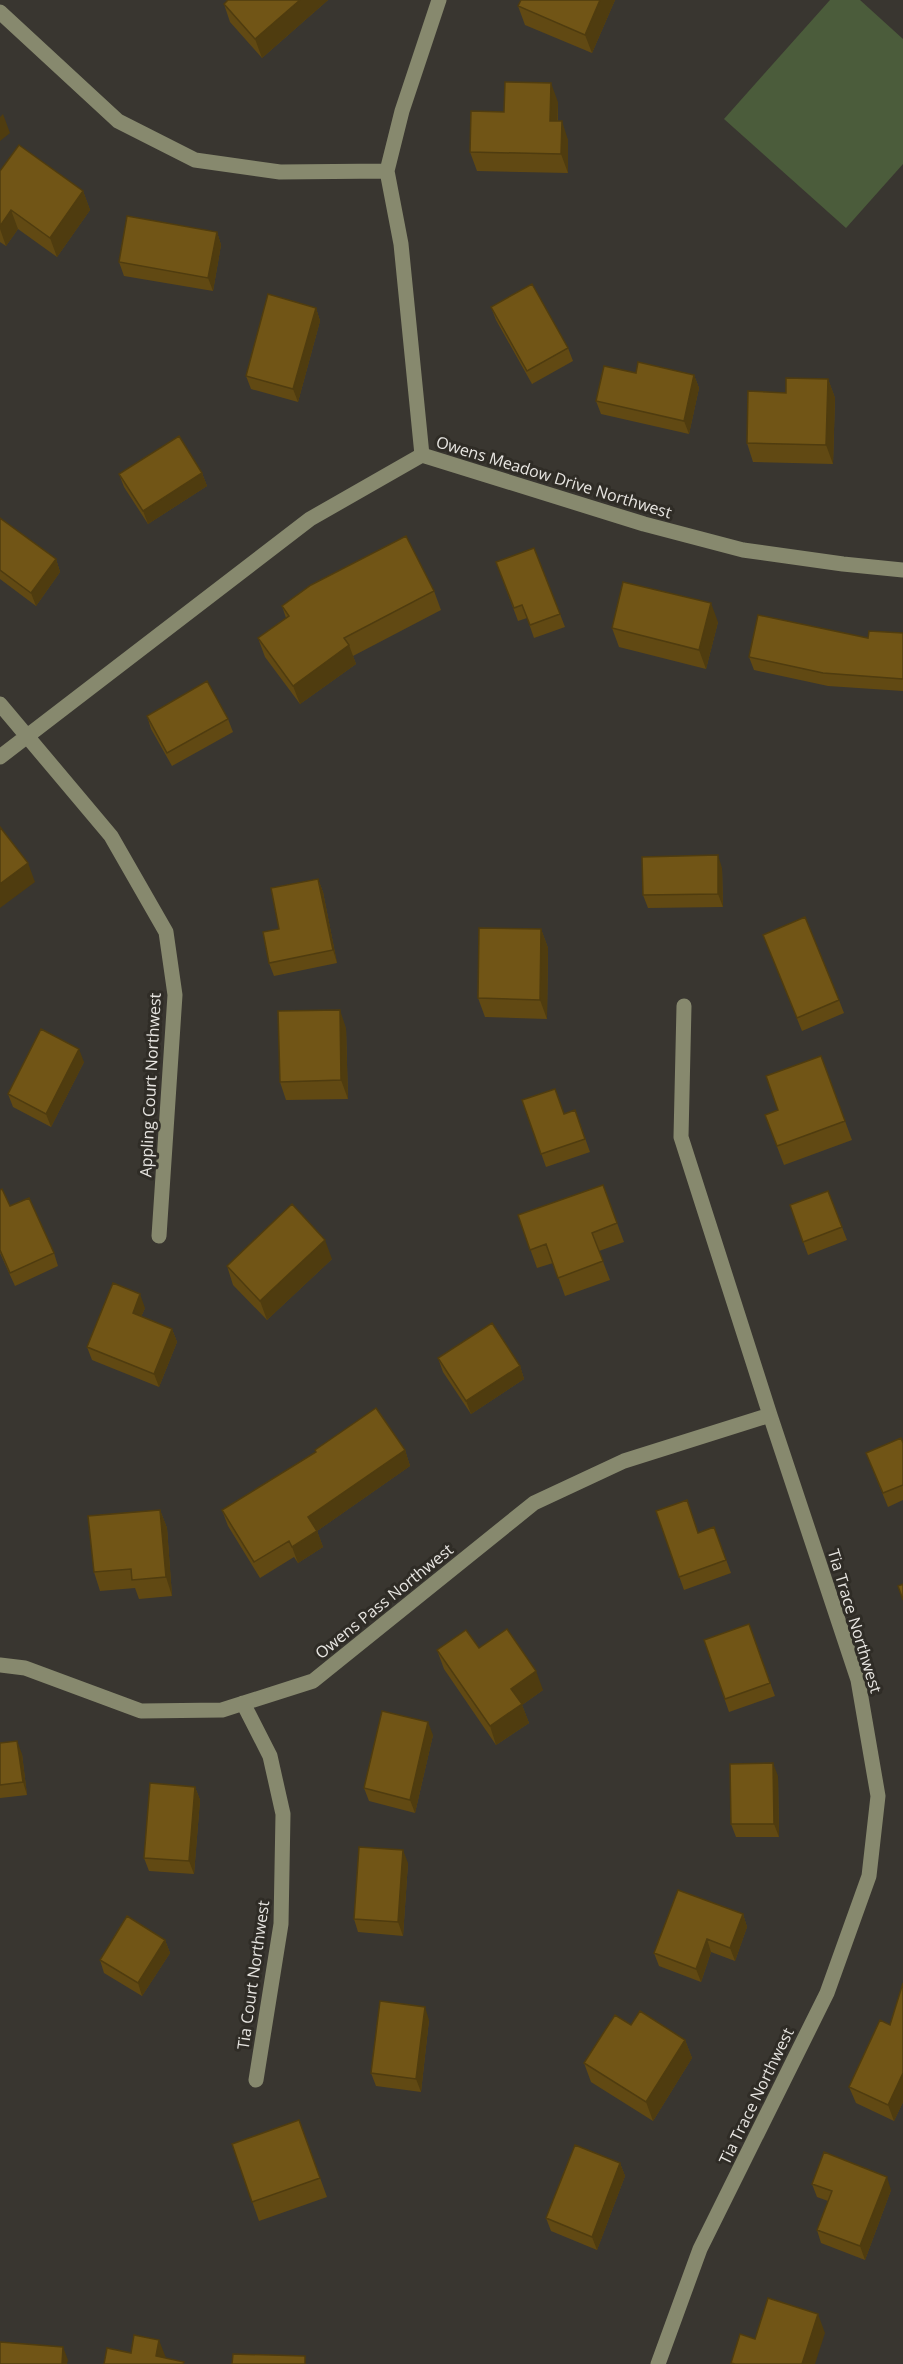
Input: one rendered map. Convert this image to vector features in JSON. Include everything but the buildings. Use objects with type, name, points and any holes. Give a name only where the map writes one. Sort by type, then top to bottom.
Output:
[{"type":"street","points":[[422,455],[401,244],[387,171],[402,111],[439,0]]},
{"type":"street","points":[[0,12],[118,121],[195,160],[280,172],[387,171]]},
{"type":"street","name":"Owens Meadow Drive Northwest","points":[[0,757],[310,519],[422,455],[644,524],[743,550],[903,570]]},
{"type":"street","name":"Appling Court Northwest","points":[[0,704],[111,836],[166,932],[175,995],[159,1236]]},
{"type":"street","name":"Tia Trace Northwest","points":[[658,2364],[700,2249],[826,1993],[869,1876],[878,1796],[858,1680],[681,1137],[684,1006]]},
{"type":"street","name":"Owens Pass Northwest","points":[[0,1665],[25,1668],[141,1711],[222,1710],[313,1681],[534,1503],[624,1461],[770,1415]]},
{"type":"street","name":"Tia Court Northwest","points":[[243,1703],[270,1756],[284,1814],[281,1924],[256,2080]]},
{"type":"green space","points":[[830,0],[860,0],[903,39],[903,164],[846,228],[724,119]]}]
